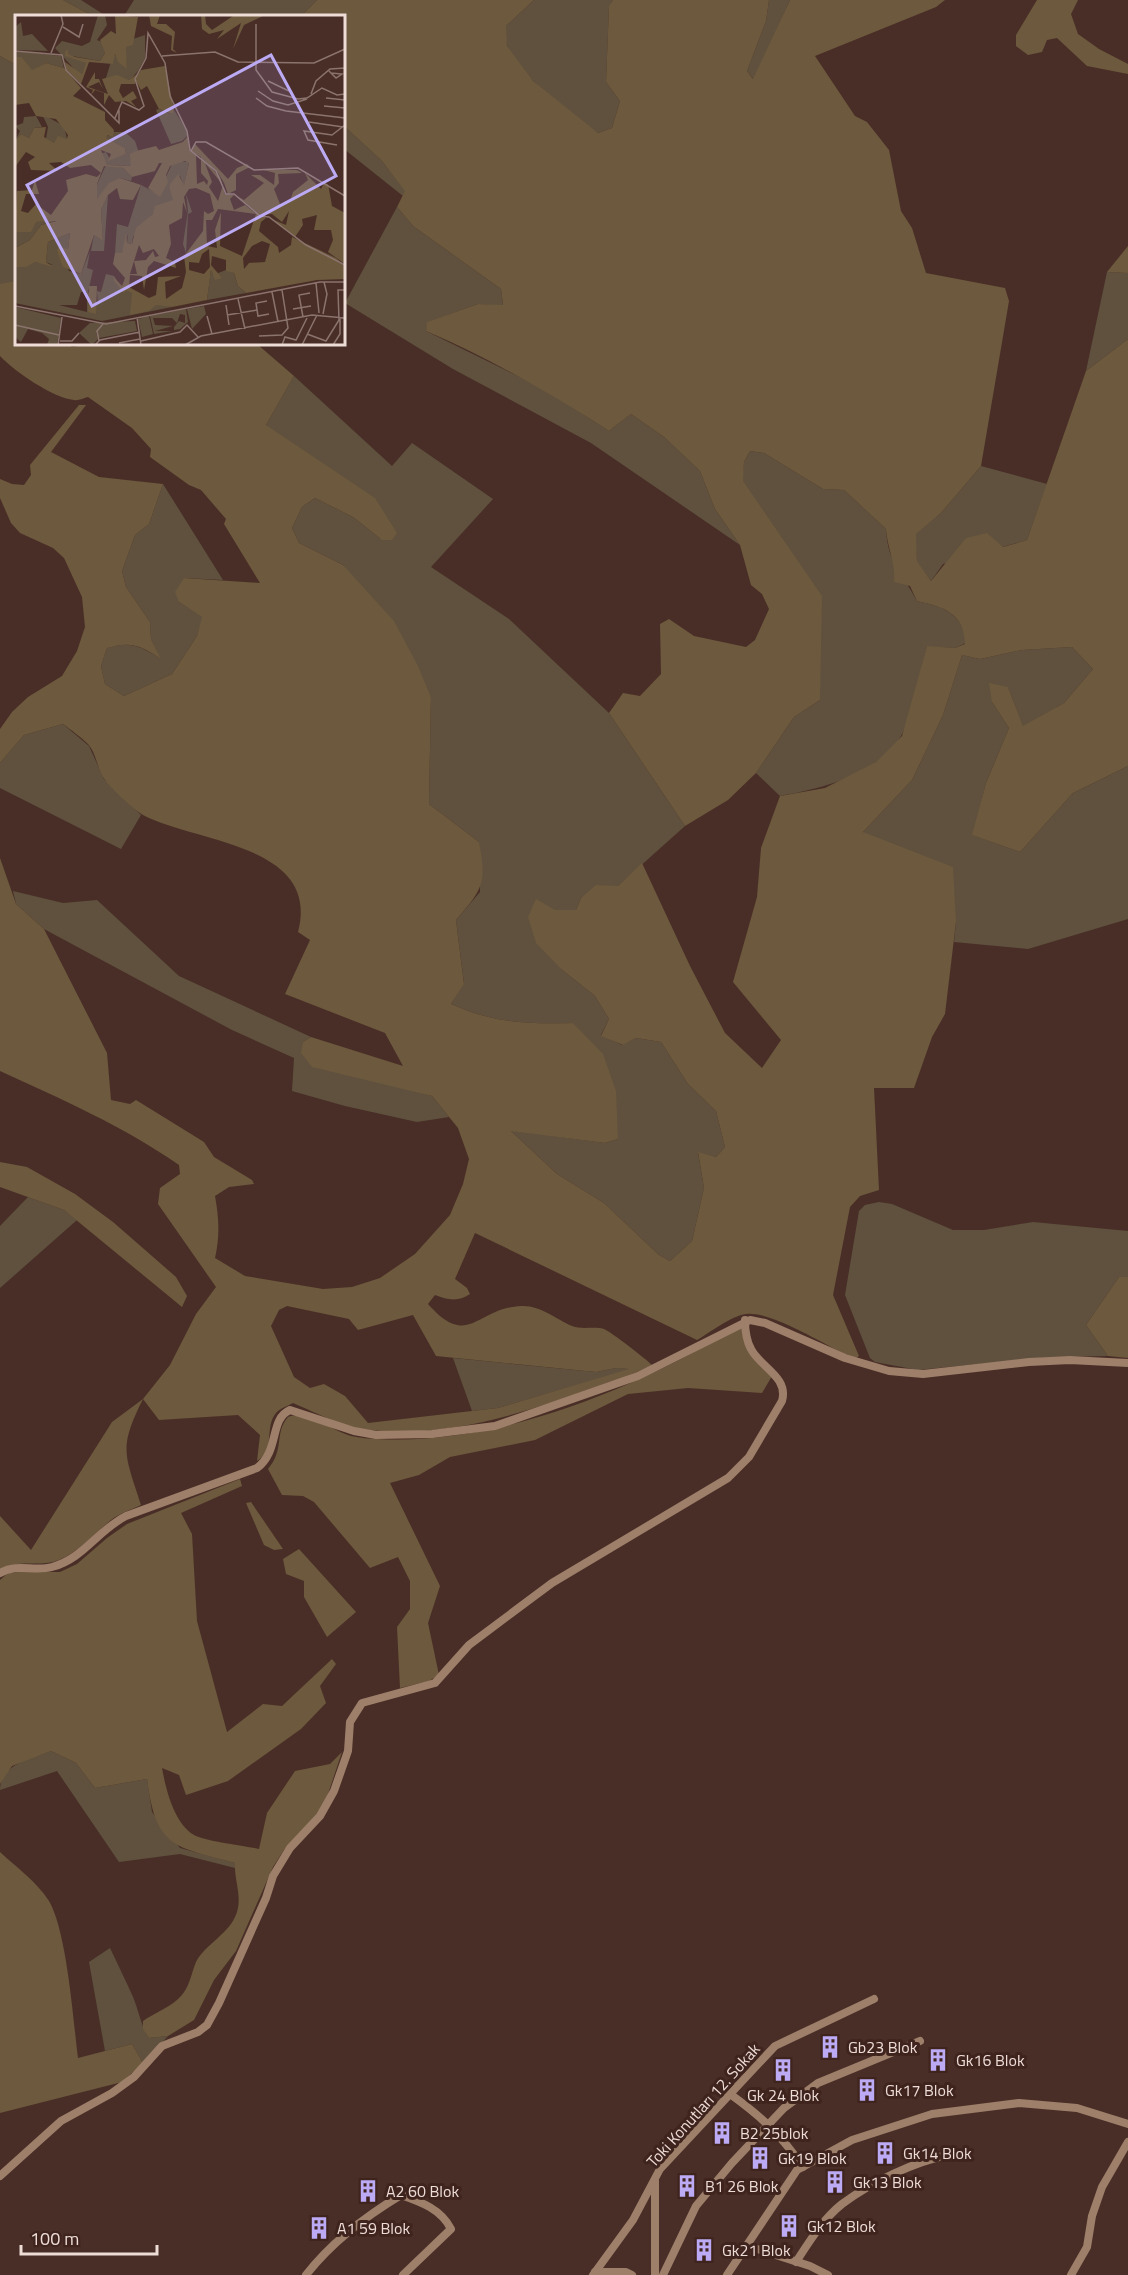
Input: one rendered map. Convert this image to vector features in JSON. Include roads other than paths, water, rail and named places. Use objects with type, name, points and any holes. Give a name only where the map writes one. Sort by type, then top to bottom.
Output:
[{"type":"street","points":[[0,2176],[61,2121],[112,2093],[134,2077],[162,2046],[198,2032],[207,2025],[231,1978],[278,1865],[320,1816],[334,1791],[348,1751],[350,1722],[362,1703],[435,1683],[470,1646],[546,1587],[714,1488],[745,1463],[782,1401],[784,1392],[781,1382],[759,1361],[750,1348],[745,1320]]},
{"type":"street","points":[[0,1573],[10,1568],[42,1569],[61,1564],[88,1548],[110,1526],[126,1516],[257,1468],[271,1452],[277,1423],[290,1410],[354,1431],[376,1435],[432,1434],[495,1426],[638,1376],[745,1320],[765,1323],[845,1358],[901,1374],[942,1373],[1060,1360],[1128,1363]]},
{"type":"street","name":"Toki Konutları 12. Sokak","points":[[594,2273],[633,2220],[660,2169],[775,2046],[874,1999]]},
{"type":"street","points":[[663,2275],[696,2206],[732,2163],[784,2108],[818,2083],[920,2041]]},
{"type":"street","points":[[730,2094],[769,2123],[783,2138],[803,2167]]},
{"type":"street","points":[[727,2275],[797,2170],[852,2140],[932,2114],[1019,2103],[1077,2108],[1128,2124]]},
{"type":"street","points":[[1071,2275],[1087,2247],[1094,2210],[1102,2187],[1128,2142]]},
{"type":"street","points":[[796,2262],[813,2235],[841,2205],[880,2181],[935,2157],[951,2154]]},
{"type":"street","points":[[655,2178],[655,2275]]},
{"type":"street","points":[[306,2275],[318,2259],[372,2212],[400,2195],[424,2203],[445,2218],[451,2229],[403,2275]]},
{"type":"street","points":[[748,2246],[828,2275]]},
{"type":"street","points":[[594,2273],[626,2272],[632,2275]]},
{"type":"place","name":"Gb23 Blok","points":[[830,2047]]},
{"type":"place","name":"Gk16 Blok","points":[[938,2060]]},
{"type":"place","name":"Gk 24 Blok","points":[[783,2070]]},
{"type":"place","name":"Gk17 Blok","points":[[867,2090]]},
{"type":"place","name":"B2 25blok","points":[[722,2133]]},
{"type":"place","name":"Gk14 Blok","points":[[885,2153]]},
{"type":"place","name":"Gk19 Blok","points":[[760,2158]]},
{"type":"place","name":"Gk13 Blok","points":[[835,2182]]},
{"type":"place","name":"B1 26 Blok","points":[[687,2186]]},
{"type":"place","name":"A2 60 Blok","points":[[368,2191]]},
{"type":"place","name":"Gk12 Blok","points":[[789,2226]]},
{"type":"place","name":"A1 59 Blok","points":[[319,2228]]},
{"type":"place","name":"Gk21 Blok","points":[[704,2250]]}]
